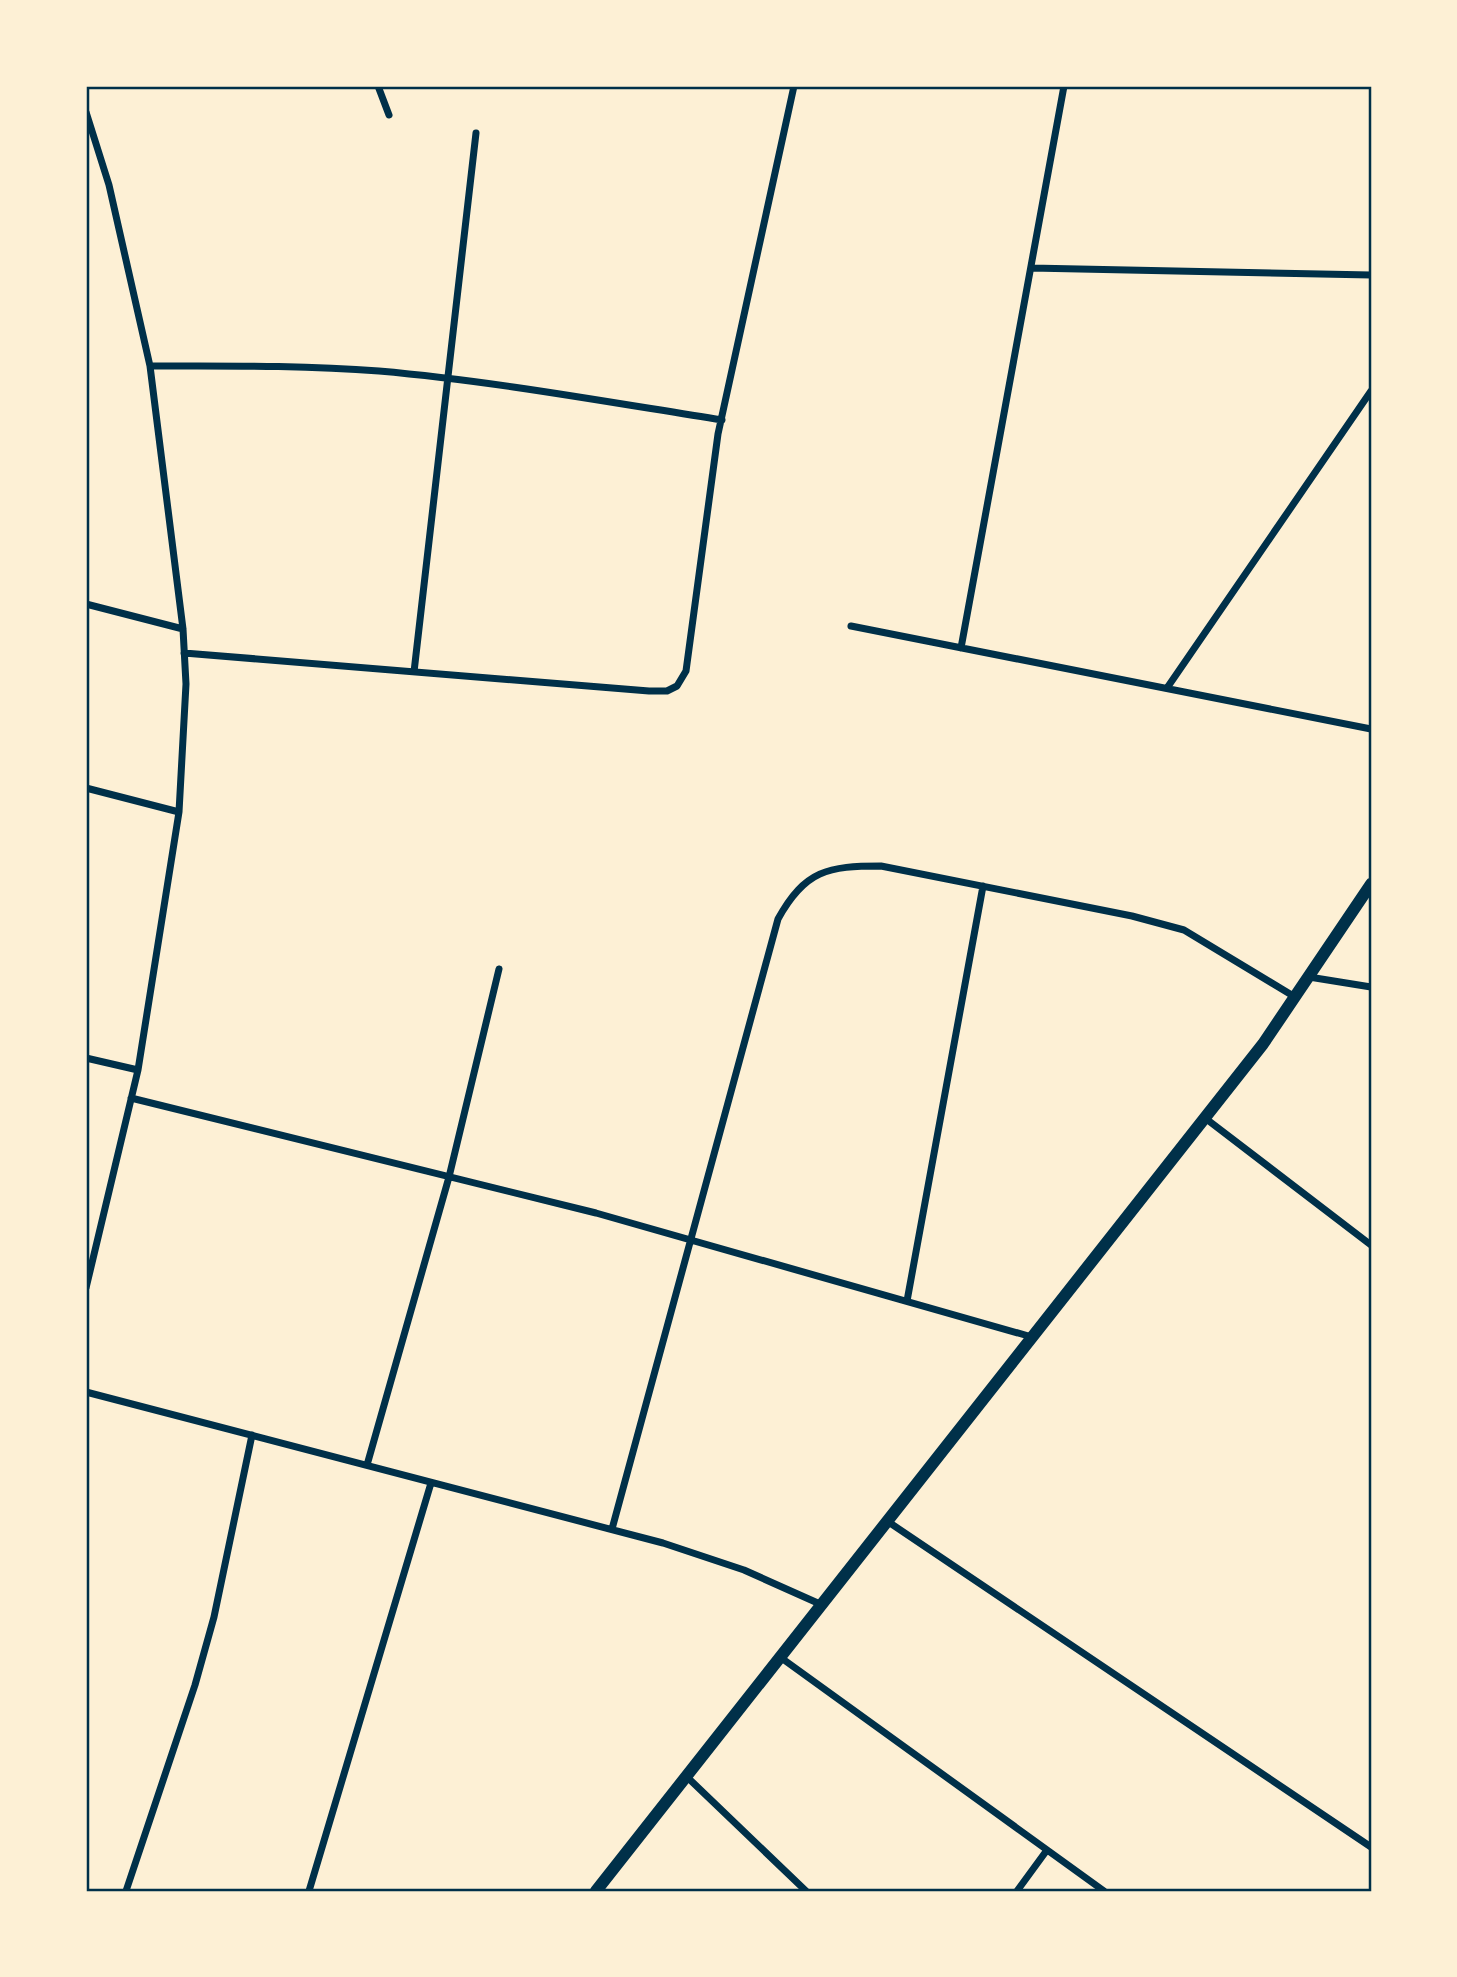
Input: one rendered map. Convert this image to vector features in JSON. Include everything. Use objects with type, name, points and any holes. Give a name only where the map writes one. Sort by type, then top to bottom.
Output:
[{"type":"street","points":[[378,86],[389,115]]},
{"type":"street","points":[[184,653],[649,691],[667,691],[677,685],[686,671],[693,643],[707,500],[794,86]]},
{"type":"street","points":[[961,648],[1064,86]]},
{"type":"street","points":[[86,112],[115,211],[150,366],[183,629],[185,747],[179,811],[138,1070],[86,1288]]},
{"type":"street","points":[[414,672],[477,133]]},
{"type":"street","points":[[1031,268],[1371,275]]},
{"type":"street","points":[[150,366],[300,366],[449,379],[722,420]]},
{"type":"street","points":[[1167,688],[1371,391]]},
{"type":"street","points":[[86,604],[183,629]]},
{"type":"street","points":[[851,626],[1371,729]]},
{"type":"street","points":[[86,788],[179,811]]},
{"type":"street","points":[[612,1529],[778,919],[788,901],[803,884],[822,871],[843,866],[881,866],[1184,930],[1218,947],[1295,997]]},
{"type":"street","points":[[596,1891],[1263,1044],[1371,884]]},
{"type":"street","points":[[907,1301],[983,886]]},
{"type":"street","points":[[367,1465],[449,1177],[499,969]]},
{"type":"street","points":[[1309,977],[1371,988]]},
{"type":"street","points":[[86,1058],[138,1070]]},
{"type":"street","points":[[131,1098],[692,1240],[1032,1336]]},
{"type":"street","points":[[1205,1118],[1371,1245]]},
{"type":"street","points":[[86,1241],[96,1243]]},
{"type":"street","points":[[86,1392],[708,1556],[820,1604]]},
{"type":"street","points":[[126,1891],[195,1685],[214,1617],[252,1435]]},
{"type":"street","points":[[309,1891],[431,1482]]},
{"type":"street","points":[[886,1520],[1371,1847]]},
{"type":"street","points":[[779,1657],[1104,1891]]},
{"type":"street","points":[[686,1776],[806,1891]]},
{"type":"street","points":[[1017,1891],[1047,1850]]}]
